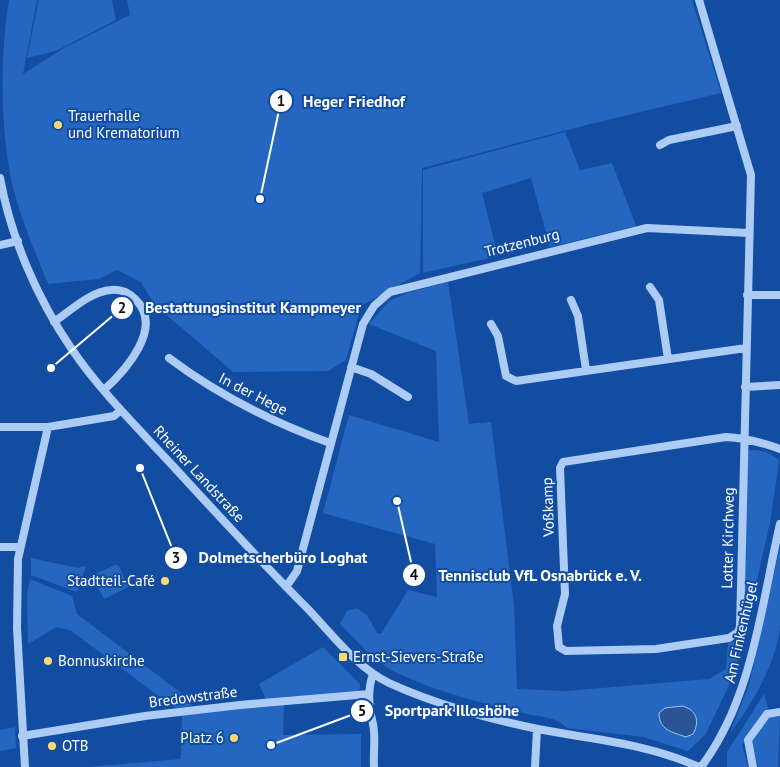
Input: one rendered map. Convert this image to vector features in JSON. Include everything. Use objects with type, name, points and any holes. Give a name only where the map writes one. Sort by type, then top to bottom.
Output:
[{"type":"street","name":"Lotter Kirchweg","points":[[699,0],[751,175],[740,627],[734,636]]},
{"type":"street","points":[[660,145],[669,140],[737,126]]},
{"type":"street","name":"Rheiner Landstraße","points":[[0,178],[18,241],[31,275],[54,322],[72,349],[121,410],[286,588],[373,674],[436,702],[537,729],[659,751],[700,767]]},
{"type":"street","name":"Trotzenburg","points":[[286,588],[297,571],[362,324],[374,306],[390,292],[402,287],[647,228],[749,232]]},
{"type":"street","points":[[0,245],[18,241]]},
{"type":"street","points":[[650,286],[659,300],[668,359]]},
{"type":"street","points":[[54,322],[92,297],[105,291],[121,290],[138,301],[146,322],[142,340],[120,373],[104,390]]},
{"type":"street","points":[[747,295],[780,295]]},
{"type":"street","points":[[571,300],[578,316],[586,370]]},
{"type":"street","points":[[490,324],[498,336],[506,376],[516,381],[746,348]]},
{"type":"street","name":"In der Hege","points":[[169,358],[207,385],[246,407],[293,429],[330,443]]},
{"type":"street","points":[[351,367],[371,374],[408,397]]},
{"type":"street","points":[[745,387],[780,385]]},
{"type":"street","points":[[0,427],[48,427],[114,416],[121,410]]},
{"type":"street","points":[[25,767],[17,628],[20,547],[48,427]]},
{"type":"street","name":"Voßkamp","points":[[734,636],[656,649],[566,651],[559,647],[557,626],[565,594],[560,468],[563,462],[567,460],[726,437],[744,438]]},
{"type":"street","points":[[744,438],[780,449]]},
{"type":"street","name":"Am Finkenhügel","points":[[700,767],[733,711],[744,684],[780,524]]},
{"type":"street","points":[[0,547],[20,547]]},
{"type":"street","points":[[373,674],[369,694],[370,717],[373,724],[374,767]]},
{"type":"street","name":"Bredowstraße","points":[[22,736],[212,708],[369,694]]},
{"type":"street","points":[[753,767],[748,740],[767,714],[780,712]]},
{"type":"street","points":[[535,767],[537,729]]},
{"type":"shaded area","points":[[9,0],[37,0],[23,74],[64,48],[130,15],[127,0],[692,0],[721,93],[590,124],[422,168],[420,273],[361,306],[346,360],[328,371],[233,372],[154,304],[141,282],[117,270],[99,279],[48,284],[19,209],[8,162],[3,115],[3,68]]},
{"type":"shaded area","points":[[39,0],[112,0],[116,20],[56,51],[27,58]]},
{"type":"shaded area","points":[[565,132],[580,170],[612,163],[636,226],[550,247],[531,178],[482,193],[498,256],[423,273],[423,170]]},
{"type":"shaded area","points":[[448,282],[469,424],[491,422],[514,606],[517,689],[566,691],[709,679],[726,669],[728,643],[739,640],[744,632],[747,451],[764,452],[779,461],[770,523],[736,671],[705,735],[688,751],[643,737],[567,728],[551,719],[486,704],[417,682],[381,664],[340,624],[347,611],[357,608],[367,615],[377,633],[381,634],[408,590],[437,597],[435,544],[323,513],[349,415],[439,442],[436,351],[369,324],[389,301],[410,292]]},
{"type":"shaded area","points":[[780,547],[780,629],[777,644],[773,658],[755,697],[730,733],[749,685]]},
{"type":"shaded area","points":[[31,558],[78,568],[86,566],[77,592],[31,575]]},
{"type":"shaded area","points":[[115,565],[119,566],[128,587],[104,599],[93,582],[95,574]]},
{"type":"shaded area","points":[[30,579],[72,596],[77,614],[193,702],[191,706],[176,708],[168,703],[70,630],[56,627],[28,644],[27,594]]},
{"type":"shaded area","points":[[323,647],[360,684],[359,692],[266,700],[259,684]]},
{"type":"shaded area","points":[[764,694],[768,708],[742,745],[748,767],[727,767],[727,752]]},
{"type":"shaded area","points":[[284,704],[283,735],[361,734],[361,767],[87,767],[181,759],[182,715]]},
{"type":"shaded area","points":[[682,706],[691,710],[697,720],[693,734],[686,737],[664,727],[659,713],[665,708]]},
{"type":"shaded area","points":[[767,717],[780,717],[778,767],[758,767],[751,740]]},
{"type":"shaded area","points":[[15,727],[16,748],[0,751],[0,730]]},
{"type":"place","name":"Trauerhalle und Krematorium","points":[[58,125]]},
{"type":"place","name":"Heger Friedhof","points":[[260,199]]},
{"type":"place","name":"Bestattungsinstitut Kampmeyer","points":[[51,368]]},
{"type":"place","name":"Dolmetscherbüro Loghat","points":[[140,468]]},
{"type":"place","name":"Tennisclub VfL Osnabrück e. V.","points":[[397,501]]},
{"type":"place","name":"Stadtteil-Café","points":[[165,581]]},
{"type":"place","name":"Ernst-Sievers-Straße","points":[[343,657]]},
{"type":"place","name":"Bonnuskirche","points":[[48,661]]},
{"type":"place","name":"Platz 6","points":[[234,738]]},
{"type":"place","name":"Sportpark Illoshöhe","points":[[271,745]]},
{"type":"place","name":"OTB","points":[[52,746]]}]
